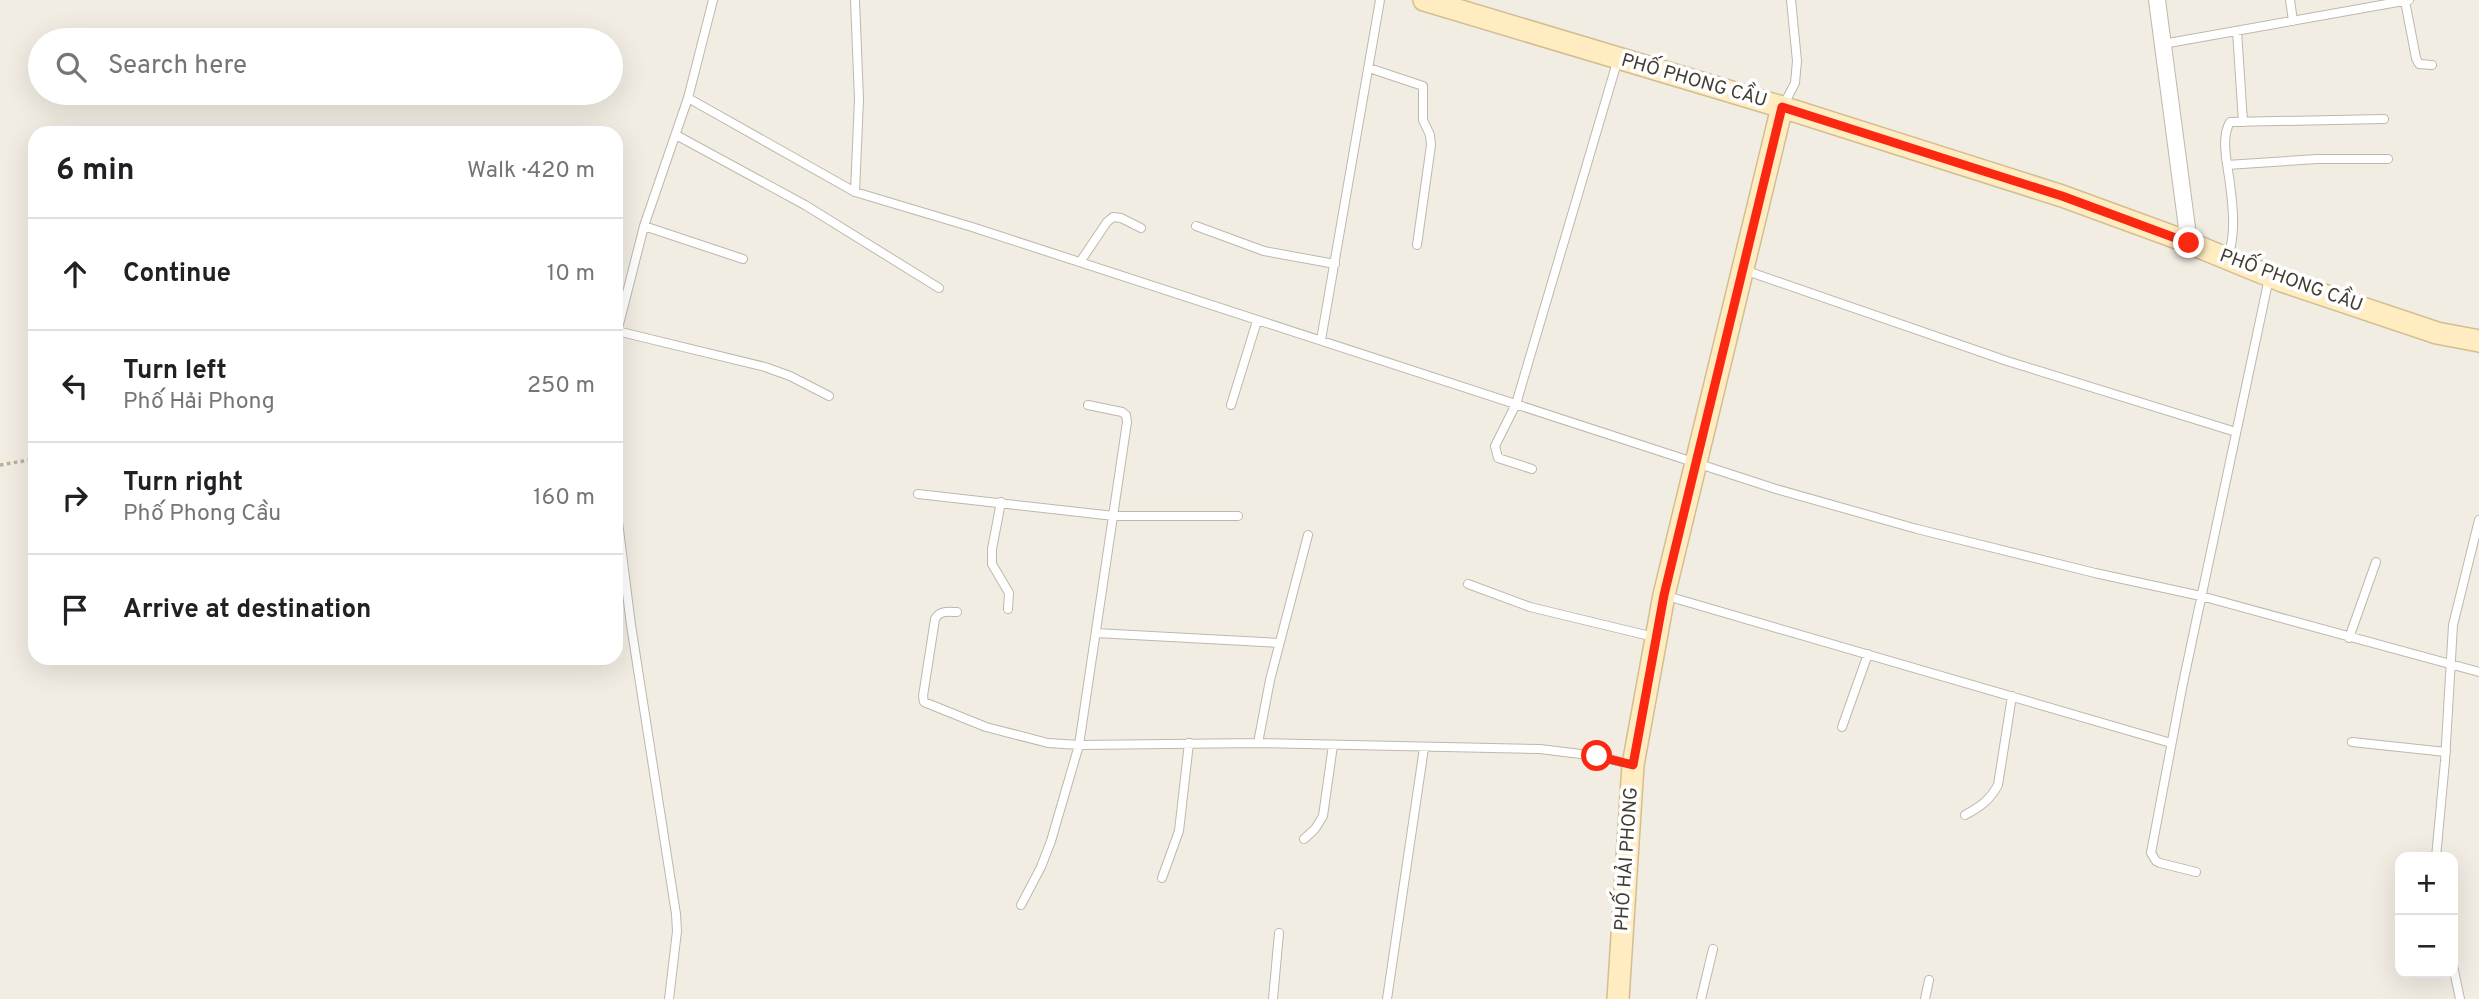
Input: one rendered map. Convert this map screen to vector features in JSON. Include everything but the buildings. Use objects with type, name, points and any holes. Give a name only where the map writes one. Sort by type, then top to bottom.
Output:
[{"type":"street","name":"PHỐ PHONG CẦU","points":[[1424,0],[1455,4],[1618,59],[1782,107],[2062,196],[2269,275],[2437,333],[2479,341]]},
{"type":"street","points":[[2157,0],[2189,243]]},
{"type":"street","name":"PHỐ HẢI PHONG","points":[[1618,999],[1634,759],[1639,728],[1664,595],[1782,107]]},
{"type":"lane","points":[[623,310],[644,226],[688,98],[713,0]]},
{"type":"lane","points":[[855,0],[859,99],[855,192]]},
{"type":"lane","points":[[1321,340],[1380,0]]},
{"type":"lane","points":[[1782,107],[1795,83],[1796,72],[1791,0]]},
{"type":"lane","points":[[2290,0],[2293,21]]},
{"type":"lane","points":[[2163,44],[2407,0],[2416,58],[2419,64],[2432,65]]},
{"type":"lane","points":[[2237,31],[2243,122]]},
{"type":"lane","points":[[1532,469],[1498,457],[1495,446],[1516,404],[1618,59]]},
{"type":"lane","points":[[1369,68],[1423,86],[1423,120],[1431,145],[1417,245]]},
{"type":"lane","points":[[688,98],[855,192],[1080,262],[1776,489],[1917,529],[2201,596],[2479,672]]},
{"type":"lane","points":[[2227,260],[2234,225],[2227,165],[2228,125],[2232,122],[2384,119]]},
{"type":"lane","points":[[677,130],[940,288]]},
{"type":"lane","points":[[2227,165],[2317,159],[2388,159]]},
{"type":"lane","points":[[1080,262],[1113,217],[1141,228]]},
{"type":"lane","points":[[644,226],[743,259]]},
{"type":"lane","points":[[1196,226],[1264,251],[1335,264]]},
{"type":"lane","points":[[1744,270],[2007,361],[2236,432]]},
{"type":"lane","points":[[2196,872],[2160,863],[2151,852],[2201,596],[2269,275]]},
{"type":"lane","points":[[1231,405],[1256,321]]},
{"type":"lane","points":[[623,335],[765,367],[790,376],[829,396]]},
{"type":"lane","points":[[1021,905],[1051,841],[1079,745],[1127,422],[1126,415],[1122,412],[1088,405]]},
{"type":"lane","points":[[918,494],[1114,516],[1238,516]]},
{"type":"lane","points":[[1001,502],[992,549],[992,564],[1009,593],[1009,609]]},
{"type":"lane","points":[[2436,852],[2446,752],[2449,664],[2457,601],[2479,520]]},
{"type":"lane","points":[[1258,743],[1279,643],[1308,535]]},
{"type":"lane","points":[[623,560],[676,915],[677,931],[669,999]]},
{"type":"lane","points":[[2349,638],[2376,562]]},
{"type":"lane","points":[[1468,584],[1530,607],[1657,638]]},
{"type":"lane","points":[[1664,595],[2171,743]]},
{"type":"lane","points":[[957,612],[944,611],[934,619],[924,702],[986,727],[1048,743],[1258,743],[1540,749],[1634,759]]},
{"type":"lane","points":[[1096,633],[1279,643]]},
{"type":"lane","points":[[1842,727],[1868,654]]},
{"type":"lane","points":[[1965,815],[1986,802],[1998,785],[2011,696]]},
{"type":"lane","points":[[2352,742],[2446,752]]},
{"type":"lane","points":[[1162,878],[1179,831],[1189,743]]},
{"type":"lane","points":[[1304,839],[1315,829],[1323,816],[1333,746]]},
{"type":"lane","points":[[1387,999],[1424,748]]},
{"type":"lane","points":[[1273,999],[1279,933]]},
{"type":"lane","points":[[1701,999],[1713,949]]},
{"type":"lane","points":[[2456,978],[2460,999]]},
{"type":"lane","points":[[1925,999],[1929,980]]},
{"type":"path","points":[[0,465],[28,460]]},
{"type":"route","points":[[1597,756],[1633,765],[1664,595],[1782,107],[2062,196],[2189,243]]}]
